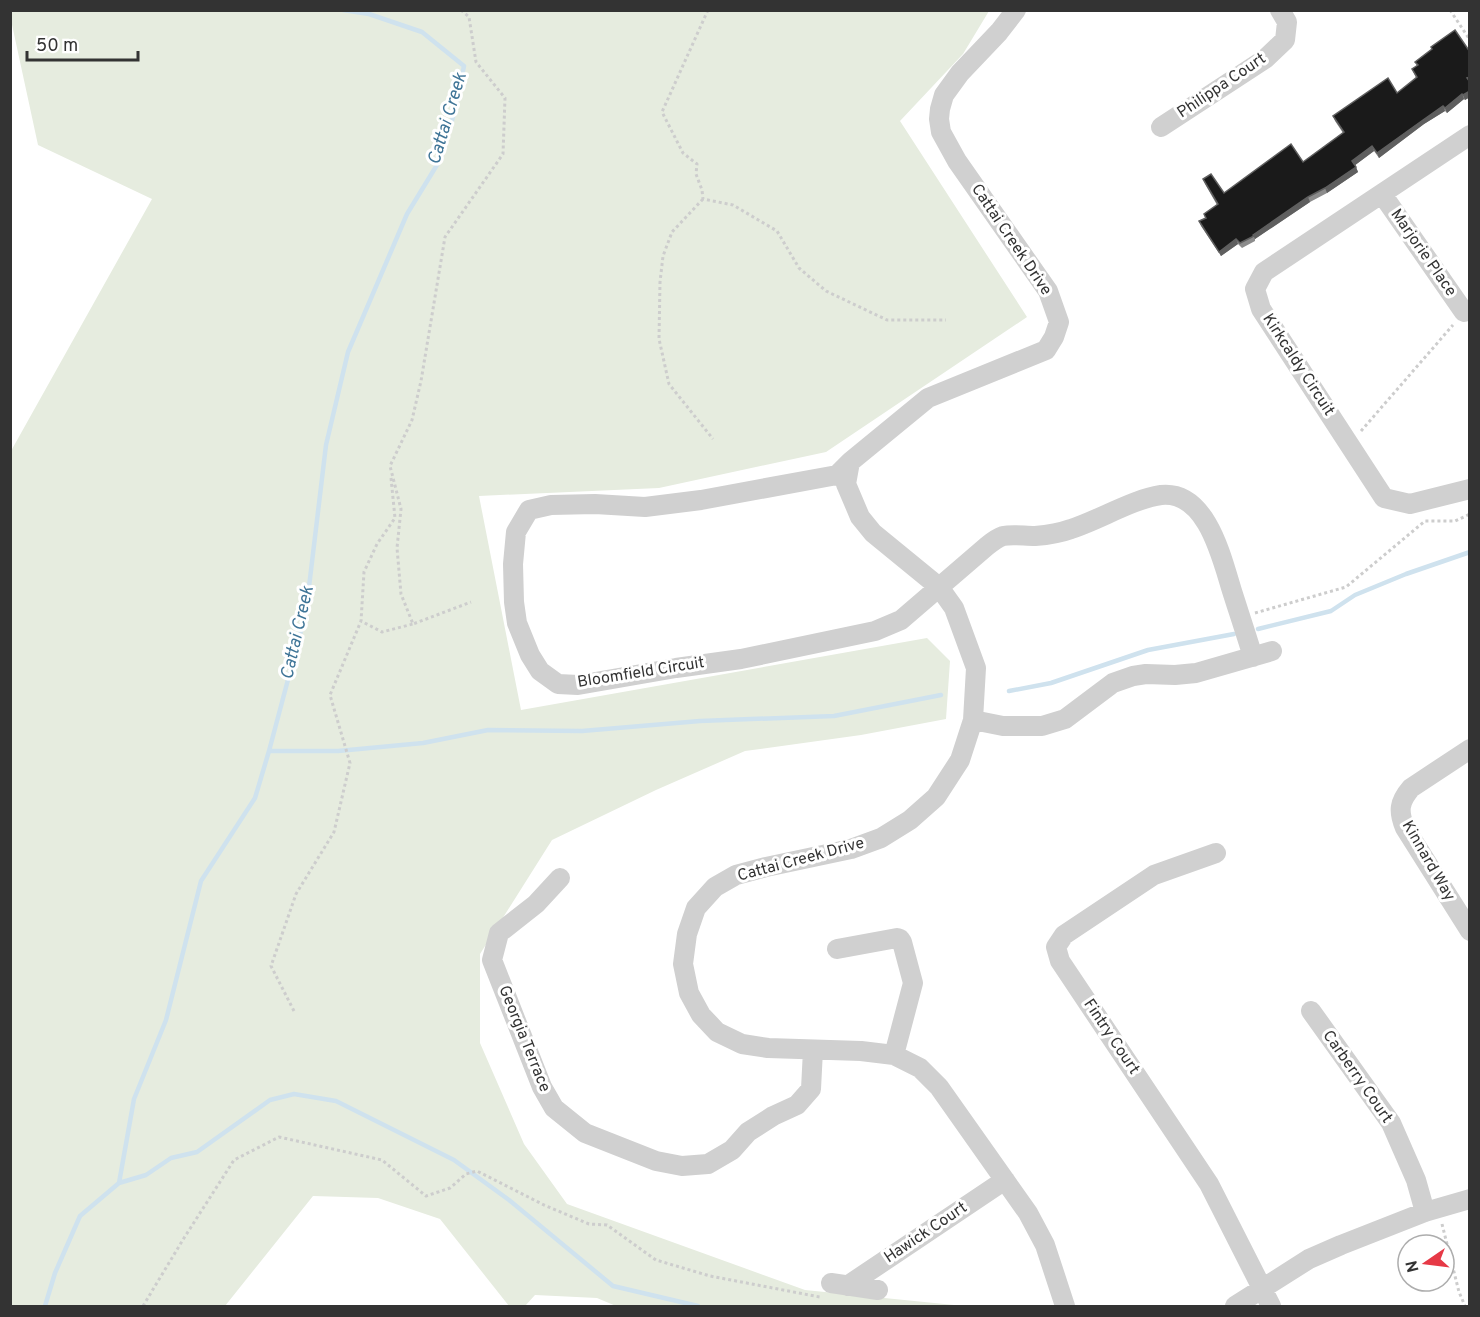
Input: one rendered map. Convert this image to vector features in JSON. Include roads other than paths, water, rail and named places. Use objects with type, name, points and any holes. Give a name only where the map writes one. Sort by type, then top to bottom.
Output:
[{"type":"street","name":"Cattai Creek Drive","points":[[1016,10],[999,32],[960,73],[944,95],[939,120],[941,132],[957,161],[1048,291],[1059,322],[1054,337],[1046,350],[1039,354],[928,398],[850,462],[846,484],[860,517],[873,533],[939,587],[954,608],[976,668],[973,720],[960,760],[936,797],[910,820],[881,838],[851,849],[736,875],[715,887],[696,908],[687,934],[683,964],[689,993],[701,1015],[717,1032],[742,1044],[768,1048],[861,1051],[894,1055],[920,1068],[939,1087],[1028,1214],[1045,1245],[1065,1306]]},
{"type":"street","name":"Philippa Court","points":[[1161,127],[1265,59],[1285,40],[1287,22],[1280,10]]},
{"type":"street","name":"Kirkcaldy Circuit","points":[[1470,135],[1264,272],[1255,289],[1261,309],[1384,498],[1410,504],[1470,489]]},
{"type":"street","name":"Marjorie Place","points":[[1382,194],[1464,312]]},
{"type":"street","name":"Bloomfield Circuit","points":[[850,462],[837,475],[701,500],[645,507],[595,504],[551,505],[529,510],[516,532],[513,564],[517,623],[530,655],[540,670],[558,684],[578,685],[741,659],[875,631],[901,620],[939,587]]},
{"type":"street","points":[[939,587],[1000,537],[1034,536],[1064,531],[1144,500],[1164,495],[1176,497],[1197,509],[1216,540],[1252,657]]},
{"type":"street","points":[[973,720],[1003,726],[1042,726],[1065,719],[1113,683],[1133,676],[1196,673],[1272,651]]},
{"type":"street","name":"Kinnard Way","points":[[1470,749],[1411,788],[1404,796],[1400,807],[1401,819],[1405,828],[1470,931]]},
{"type":"street","name":"Fintry Court","points":[[1216,853],[1154,875],[1064,935],[1056,946],[1060,961],[1209,1184],[1262,1288]]},
{"type":"street","name":"Georgia Terrace","points":[[560,878],[536,904],[499,933],[492,960],[542,1088],[554,1108],[585,1133],[656,1161],[682,1166],[708,1164],[732,1150],[748,1132],[773,1116],[797,1105],[811,1089],[813,1050]]},
{"type":"street","points":[[837,949],[897,938],[903,942],[914,983],[894,1055]]},
{"type":"street","name":"Carberry Court","points":[[1311,1011],[1391,1123],[1431,1210]]},
{"type":"street","name":"Hawick Court","points":[[878,1290],[833,1289],[1005,1180]]},
{"type":"street","points":[[1234,1306],[1309,1259],[1431,1210],[1470,1198]]},
{"type":"street","points":[[1262,1288],[1271,1306]]},
{"type":"waterway","name":"Cattai Creek","points":[[45,1306],[55,1273],[80,1216],[119,1183],[134,1099],[166,1020],[201,881],[255,798],[306,612],[326,445],[348,352],[407,214],[440,160],[455,110],[464,66],[422,32],[369,14],[343,10]]},
{"type":"waterway","points":[[1258,629],[1331,611],[1355,595],[1406,574],[1470,552]]},
{"type":"waterway","points":[[1009,691],[1051,683],[1148,650],[1234,634]]},
{"type":"waterway","points":[[269,751],[338,751],[423,743],[488,730],[582,731],[700,721],[834,716],[941,695]]},
{"type":"waterway","points":[[119,1183],[146,1175],[171,1158],[197,1152],[270,1100],[294,1094],[336,1101],[454,1160],[509,1200],[613,1286],[698,1306]]}]
